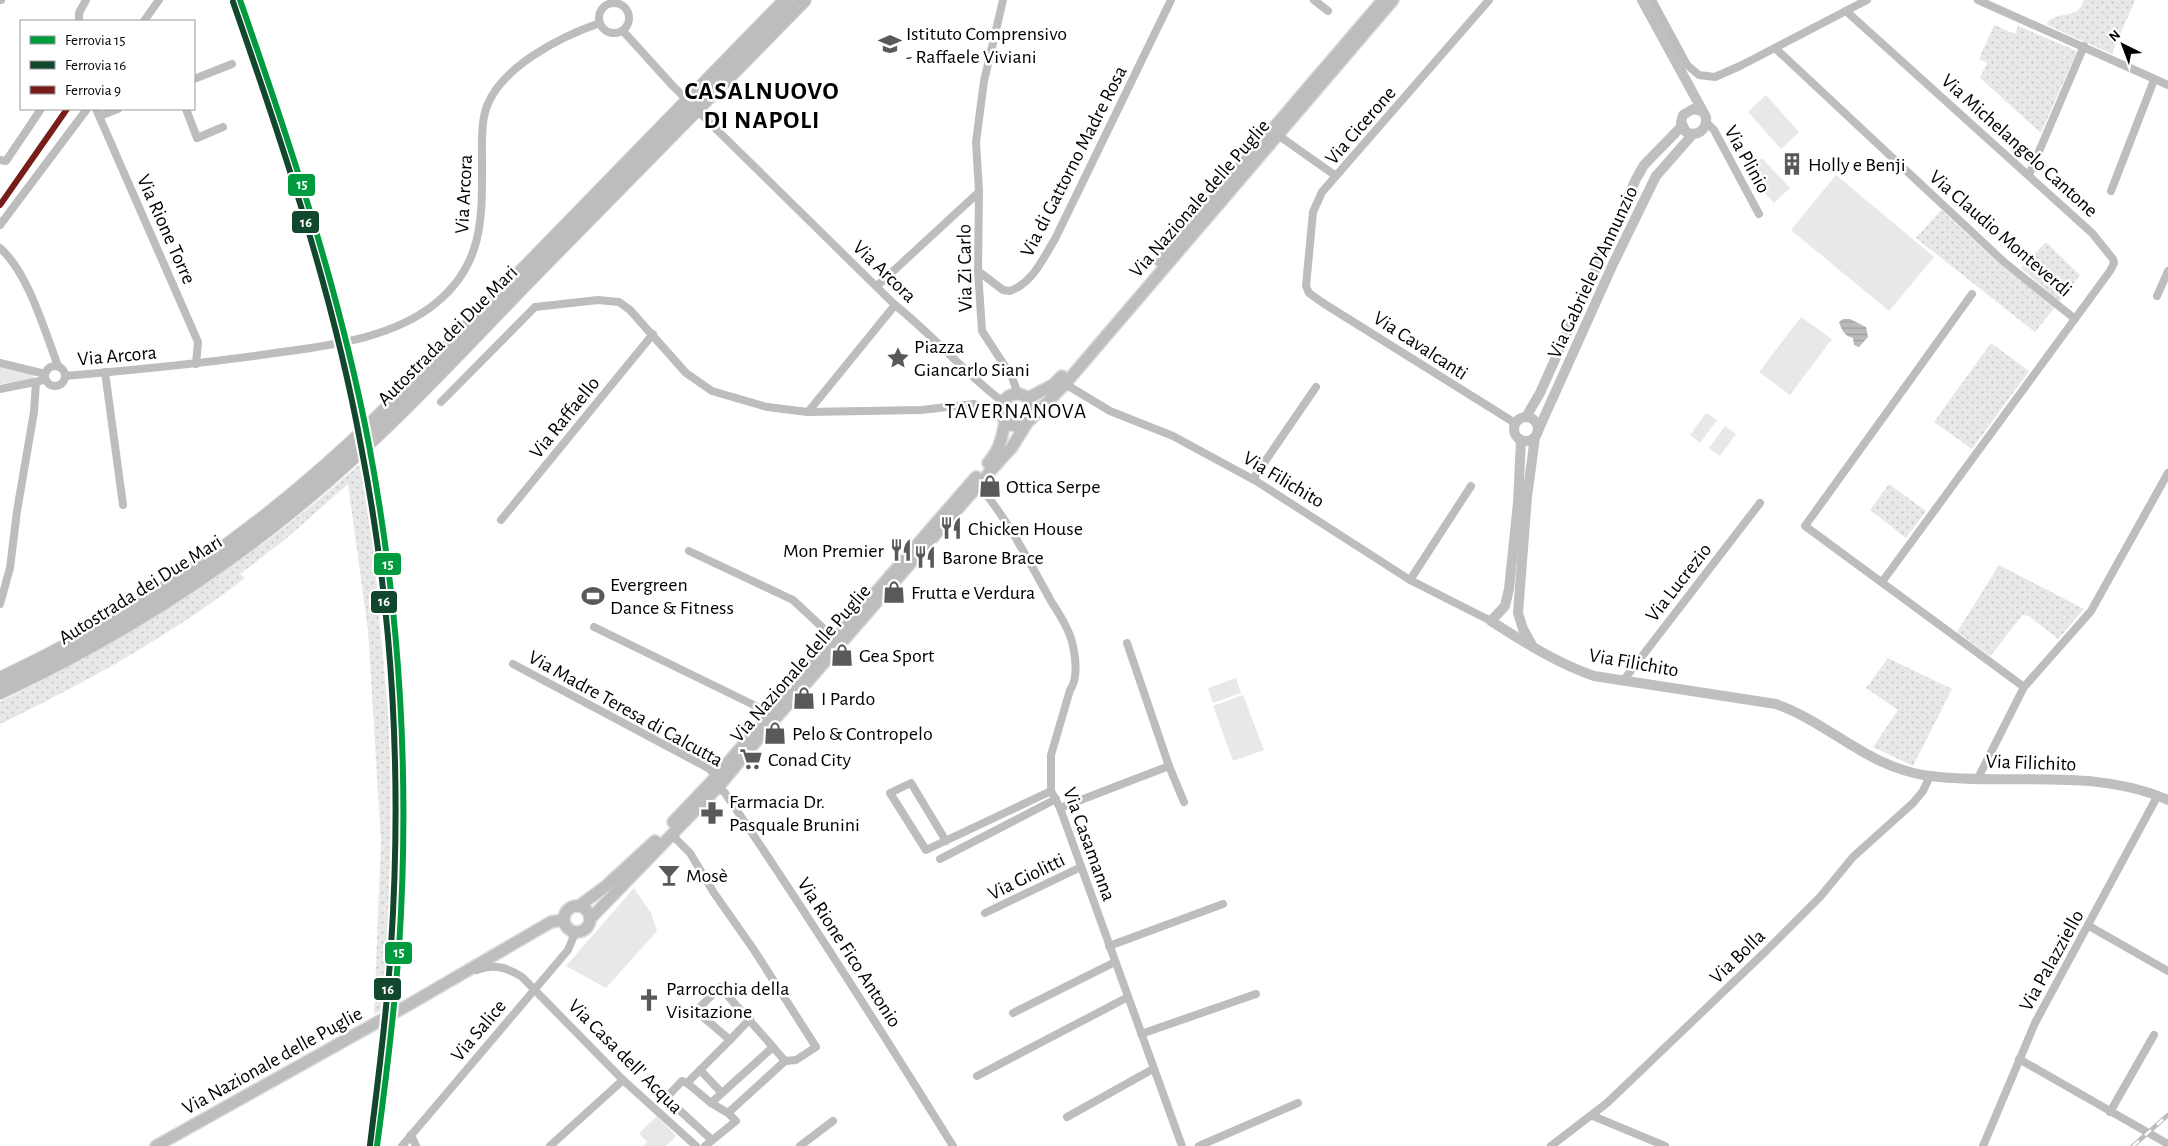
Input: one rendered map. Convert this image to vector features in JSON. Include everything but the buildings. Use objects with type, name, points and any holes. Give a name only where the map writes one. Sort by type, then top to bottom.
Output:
[{"type":"highway","name":"Autostrada dei Due Mari","points":[[0,679],[107,623],[191,570],[270,512],[346,447],[380,415],[786,0]]},
{"type":"highway","name":"Autostrada dei Due Mari","points":[[0,692],[112,634],[197,581],[277,522],[348,461],[382,430],[804,0]]},
{"type":"main road","name":"Via Nazionale delle Puglie","points":[[590,918],[671,834],[976,483],[1012,447],[1029,421],[1386,1]]},
{"type":"main road","name":"Via Nazionale delle Puglie","points":[[1023,396],[1062,382]]},
{"type":"main road","points":[[1009,396],[1023,396],[1033,408],[1029,421],[1018,427],[1004,420],[1000,410],[1003,402],[1009,396]]},
{"type":"main road","name":"Via Nazionale delle Puglie","points":[[976,483],[996,453],[1002,439],[1004,420]]},
{"type":"main road","name":"Via Nazionale delle Puglie","points":[[579,906],[606,886],[717,781]]},
{"type":"main road","points":[[579,906],[587,910],[590,918],[587,929],[575,933],[566,927],[563,920],[568,909],[579,906]]},
{"type":"main road","name":"Via Nazionale delle Puglie","points":[[156,1146],[410,1004],[551,922],[563,920]]},
{"type":"street","points":[[79,20],[79,13],[86,0]]},
{"type":"street","points":[[145,20],[159,0]]},
{"type":"street","points":[[629,15],[625,7],[617,3],[606,3],[600,14],[600,23],[610,33],[623,31],[629,24],[630,0]]},
{"type":"street","name":"Via Zi Carlo","points":[[1003,0],[984,81],[976,142],[979,192],[978,271],[982,330],[1023,396]]},
{"type":"street","name":"Via di Gattorno Madre Rosa","points":[[978,271],[1003,290],[1010,291],[1026,282],[1033,275],[1058,231],[1171,0]]},
{"type":"street","points":[[1314,0],[1328,11]]},
{"type":"street","name":"Via Cicerone","points":[[1309,293],[1306,279],[1313,212],[1322,192],[1490,0]]},
{"type":"street","name":"Via Plinio","points":[[1642,0],[1690,88],[1706,122],[1714,130],[1759,214]]},
{"type":"street","points":[[1652,0],[1687,65],[1699,75],[1715,76],[1867,0]]},
{"type":"street","points":[[1978,0],[2168,85]]},
{"type":"street","name":"Via Michelangelo Cantone","points":[[1846,11],[2092,233],[2113,259],[2114,263],[2110,272],[2075,319]]},
{"type":"street","name":"Via Arcora","points":[[65,376],[196,364],[321,346],[394,328],[417,316],[450,292],[464,273],[476,248],[481,226],[482,128],[487,106],[497,86],[516,67],[560,40],[600,23]]},
{"type":"street","name":"Via Arcora","points":[[623,31],[672,85],[895,305],[1003,402]]},
{"type":"street","points":[[2029,175],[2084,46]]},
{"type":"street","name":"Via Claudio Monteverdi","points":[[1774,48],[2004,262],[2075,319]]},
{"type":"street","points":[[195,79],[232,64]]},
{"type":"street","points":[[2111,192],[2154,80]]},
{"type":"street","points":[[1682,126],[1681,118],[1688,110],[1690,88]]},
{"type":"street","points":[[0,160],[6,161],[40,110]]},
{"type":"street","points":[[0,225],[86,110]]},
{"type":"street","points":[[98,112],[111,110]]},
{"type":"street","points":[[186,110],[197,138],[223,127]]},
{"type":"street","name":"Via Plinio","points":[[1688,110],[1701,111]]},
{"type":"street","name":"Via Rione Torre","points":[[98,112],[198,342],[196,364]]},
{"type":"street","name":"Via Plinio","points":[[1682,126],[1686,132],[1693,134],[1704,129],[1706,122]]},
{"type":"street","name":"Via Gabriele D'Annunzio","points":[[1526,417],[1540,393],[1636,179],[1644,165],[1682,126]]},
{"type":"street","points":[[1275,132],[1336,176]]},
{"type":"street","name":"Via Gabriele D'Annunzio","points":[[1533,648],[1523,629],[1518,613],[1527,497],[1536,435],[1613,264],[1656,176],[1693,134]]},
{"type":"street","name":"Via Zi Carlo","points":[[877,286],[979,192]]},
{"type":"street","points":[[0,248],[8,255],[20,274],[36,308],[58,366]]},
{"type":"street","points":[[2157,296],[2168,271]]},
{"type":"street","name":"Via Cavalcanti","points":[[1309,293],[1515,423]]},
{"type":"street","points":[[1972,294],[1806,526],[2024,687]]},
{"type":"street","points":[[440,402],[535,307],[598,300],[619,302],[630,310],[686,373],[712,392],[767,406],[808,412],[921,410],[974,404],[993,410],[1004,420]]},
{"type":"street","points":[[808,412],[895,305]]},
{"type":"street","points":[[1882,582],[2075,319]]},
{"type":"street","name":"Via Raffaello","points":[[501,520],[653,334]]},
{"type":"street","points":[[0,363],[45,377]]},
{"type":"street","name":"Via Arcora","points":[[0,389],[36,382],[45,377],[51,367],[58,366],[63,370],[65,376],[57,386],[50,385],[45,377]]},
{"type":"street","points":[[105,372],[123,505]]},
{"type":"street","points":[[0,604],[10,568],[17,511],[34,412],[36,382]]},
{"type":"street","name":"Via Filichito","points":[[1062,382],[1110,411],[1173,436],[1253,479],[1410,580],[1492,621],[1533,648],[1576,670],[1623,681],[1776,704],[1798,713],[1876,760],[1898,769],[1930,776],[2106,783],[2163,797]]},
{"type":"street","points":[[1253,479],[1316,388]]},
{"type":"street","points":[[1526,417],[1534,420],[1537,424],[1536,435],[1529,441],[1521,440],[1516,436],[1514,430],[1515,423],[1519,419],[1526,417]]},
{"type":"street","points":[[1492,621],[1505,606],[1509,589],[1518,503],[1521,440]]},
{"type":"street","points":[[1978,778],[2024,687],[2091,611],[2168,473]]},
{"type":"street","name":"Via Casamanna","points":[[976,483],[1004,522],[1035,572],[1063,622],[1073,645],[1074,684],[1070,690],[1050,755],[1051,791],[1060,808],[1182,1146]]},
{"type":"street","points":[[1410,580],[1471,486]]},
{"type":"street","name":"Via Lucrezio","points":[[1623,681],[1760,502]]},
{"type":"street","points":[[689,551],[793,600],[838,642]]},
{"type":"street","points":[[594,627],[762,709],[772,716]]},
{"type":"street","points":[[1127,643],[1169,766],[1184,802]]},
{"type":"street","name":"Via Madre Teresa di Calcutta","points":[[513,664],[708,768],[717,781]]},
{"type":"street","points":[[1060,808],[1169,766]]},
{"type":"street","name":"Via Bolla","points":[[1551,1146],[1593,1116],[1820,897],[1853,857],[1913,803],[1923,791],[1930,776]]},
{"type":"street","name":"Via Rione Fico Antonio","points":[[717,781],[783,878],[886,1037],[953,1146]]},
{"type":"street","points":[[946,841],[911,783],[890,793],[926,850],[946,841],[1051,791]]},
{"type":"street","name":"Via Palazziello","points":[[1983,1146],[2035,1024],[2163,797]]},
{"type":"street","points":[[940,859],[1056,799]]},
{"type":"street","points":[[671,834],[690,853],[816,1047],[796,1060],[785,1061],[728,1113]]},
{"type":"street","name":"Via Giolitti","points":[[985,913],[1080,867]]},
{"type":"street","points":[[1109,946],[1223,904]]},
{"type":"street","points":[[2089,926],[2168,971]]},
{"type":"street","name":"Via Salice","points":[[402,1146],[568,950],[575,933]]},
{"type":"street","points":[[1013,1013],[1115,962]]},
{"type":"street","name":"Via Casa dell' Acqua","points":[[456,976],[469,974],[485,967],[499,967],[512,970],[522,977],[547,1000],[623,1080],[696,1146]]},
{"type":"street","points":[[730,1040],[696,1011],[720,986],[785,1061]]},
{"type":"street","points":[[1141,1034],[1256,994]]},
{"type":"street","points":[[977,1076],[1128,997]]},
{"type":"street","points":[[687,1083],[750,1019]]},
{"type":"street","points":[[2110,1112],[2154,1034]]},
{"type":"street","points":[[711,1103],[773,1047]]},
{"type":"street","points":[[2019,1059],[2168,1144]]},
{"type":"street","points":[[1067,1117],[1153,1069]]},
{"type":"street","points":[[700,1070],[722,1093]]},
{"type":"street","points":[[550,1146],[623,1080]]},
{"type":"street","points":[[705,1146],[736,1121],[728,1113],[682,1081],[666,1098],[712,1140]]},
{"type":"street","points":[[1199,1146],[1298,1103]]},
{"type":"street","points":[[1593,1116],[1665,1146]]},
{"type":"street","points":[[800,1146],[833,1121]]},
{"type":"street","points":[[411,1135],[416,1146]]},
{"type":"shaded area","points":[[2084,0],[2135,0],[2112,54],[2047,25],[2049,20],[2055,17],[2078,10]]},
{"type":"shaded area","points":[[1994,25],[2015,34],[2018,26],[2077,51],[2041,133],[1980,78],[1987,63],[1979,59]]},
{"type":"shaded area","points":[[1766,95],[1799,132],[1781,149],[1748,112]]},
{"type":"shaded area","points":[[1762,158],[1790,188],[1774,203],[1746,173]]},
{"type":"shaded area","points":[[1836,175],[1934,257],[1889,311],[1791,230]]},
{"type":"shaded area","points":[[1941,210],[2001,265],[2055,307],[2035,332],[1916,238]]},
{"type":"shaded area","points":[[2046,242],[2080,275],[2059,302],[2021,268]]},
{"type":"shaded area","points":[[1801,317],[1832,339],[1790,395],[1759,372]]},
{"type":"shaded area","points":[[1843,319],[1850,319],[1866,327],[1868,337],[1859,347],[1854,345],[1853,338],[1847,336],[1842,330],[1839,322]]},
{"type":"shaded area","points":[[1991,343],[2029,371],[1972,449],[1934,422]]},
{"type":"shaded area","points":[[0,366],[32,374],[34,378],[32,381],[0,384]]},
{"type":"shaded area","points":[[1706,413],[1717,420],[1700,443],[1690,435]]},
{"type":"shaded area","points":[[1725,426],[1736,434],[1720,456],[1709,448]]},
{"type":"shaded area","points":[[365,459],[390,735],[392,858],[385,1008],[374,1014],[381,841],[368,630],[348,484],[287,538],[240,574],[245,578],[187,620],[95,675],[0,724],[0,702],[145,623],[191,594],[281,530]]},
{"type":"shaded area","points":[[1889,484],[1926,511],[1906,538],[1870,510]]},
{"type":"shaded area","points":[[1999,565],[2084,609],[2058,639],[2029,616],[2023,615],[1990,656],[1957,632]]},
{"type":"shaded area","points":[[1888,658],[1952,689],[1913,766],[1873,747],[1898,710],[1866,688]]},
{"type":"shaded area","points":[[1236,678],[1241,693],[1213,703],[1208,688]]},
{"type":"shaded area","points":[[1243,695],[1264,750],[1233,761],[1213,706]]},
{"type":"shaded area","points":[[634,888],[651,913],[657,931],[606,988],[566,966]]},
{"type":"shaded area","points":[[657,1116],[676,1136],[666,1146],[644,1146],[647,1142],[639,1133]]},
{"type":"railway","points":[[2133,1146],[2168,1115]]},
{"type":"rail line","name":"15","points":[[240,0],[296,165],[344,332],[369,445],[380,507],[388,570],[395,633],[403,759],[402,885],[395,998],[377,1146]]},
{"type":"rail line","name":"16","points":[[233,2],[289,167],[322,277],[350,389],[372,508],[381,570],[392,696],[395,759],[394,885],[389,972],[370,1145]]},
{"type":"rail line","name":"9","points":[[0,205],[66,110]]},
{"type":"place","name":"Istituto Comprensivo - Raffaele Viviani","points":[[890,44]]},
{"type":"place","name":"Holly e Benji","points":[[1792,164]]},
{"type":"place","name":"Piazza Giancarlo Siani","points":[[898,358]]},
{"type":"place","name":"Ottica Serpe","points":[[990,486]]},
{"type":"place","name":"Chicken House","points":[[951,528]]},
{"type":"place","name":"Mon Premier","points":[[901,550]]},
{"type":"place","name":"Barone Brace","points":[[925,557]]},
{"type":"place","name":"Frutta e Verdura","points":[[894,592]]},
{"type":"place","name":"Evergreen Dance & Fitness","points":[[593,596]]},
{"type":"place","name":"Gea Sport","points":[[842,655]]},
{"type":"place","name":"I Pardo","points":[[804,698]]},
{"type":"place","name":"Pelo & Contropelo","points":[[775,733]]},
{"type":"place","name":"Conad City","points":[[751,759]]},
{"type":"place","name":"Farmacia Dr. Pasquale Brunini","points":[[712,813]]},
{"type":"place","name":"Mosè","points":[[669,875]]},
{"type":"place","name":"Parrocchia della Visitazione","points":[[649,1000]]},
{"type":"district","name":"CASALNUOVO DI NAPOLI","points":[[762,104]]},
{"type":"district","name":"TAVERNANOVA","points":[[1016,411]]}]
